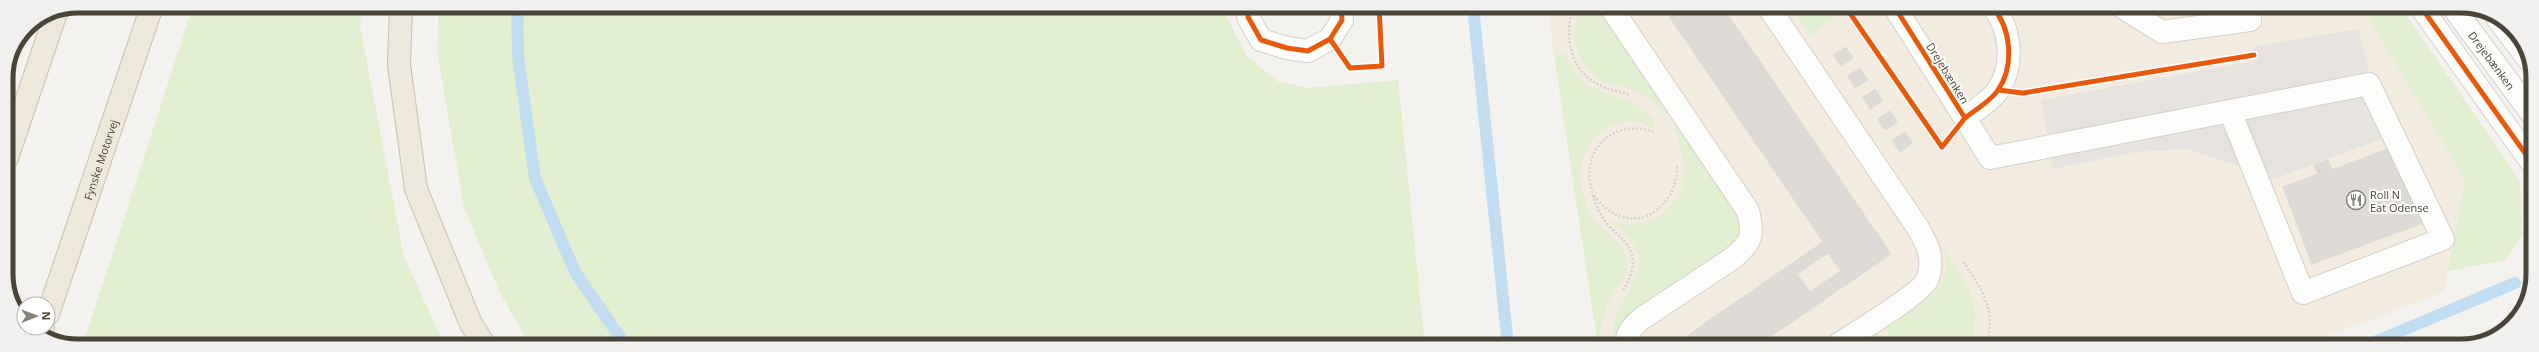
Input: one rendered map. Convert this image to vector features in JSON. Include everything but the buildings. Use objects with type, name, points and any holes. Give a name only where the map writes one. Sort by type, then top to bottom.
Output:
[{"type":"highway","name":"Fynske Motorvej","points":[[54,296],[150,13]]},
{"type":"highway","points":[[400,13],[399,65],[416,189],[470,324],[480,339]]},
{"type":"highway","points":[[13,140],[54,18]]},
{"type":"street","points":[[1248,13],[1248,17],[1261,40],[1287,48],[1308,51],[1330,39],[1342,20],[1342,13]]},
{"type":"street","points":[[1615,13],[1748,211],[1752,228],[1751,237],[1745,248],[1733,258],[1641,319],[1631,328],[1627,339]]},
{"type":"street","points":[[1773,13],[1918,228],[1929,247],[1931,266],[1927,281],[1915,293],[1846,339]]},
{"type":"street","name":"Drejebænken","points":[[1898,13],[1965,118],[1998,90],[2007,69],[2009,40],[2003,13]]},
{"type":"street","points":[[2133,13],[2162,32],[2250,20],[2250,13]]},
{"type":"street","points":[[2425,13],[2526,155]]},
{"type":"street","name":"Drejebænken","points":[[2458,13],[2526,106]]},
{"type":"street","points":[[1965,118],[1990,158],[2230,111],[2369,84],[2443,239],[2303,293],[2230,111]]},
{"type":"path","points":[[1572,13],[1568,33],[1570,51],[1576,64],[1596,83],[1606,88],[1631,95]]},
{"type":"path","points":[[1620,297],[1632,271],[1633,257],[1628,244],[1601,216],[1594,196],[1588,167],[1593,150],[1604,139],[1619,131],[1634,128],[1647,129],[1661,134]]},
{"type":"path","points":[[1594,196],[1614,214],[1624,218],[1653,212],[1665,203],[1676,185],[1676,161]]},
{"type":"shaded area","points":[[1548,13],[2366,13],[2465,179],[2444,292],[2320,339],[1597,339]]},
{"type":"shaded area","points":[[2358,29],[2387,137],[2274,179],[2188,149],[2135,152],[2053,169],[2041,100],[2255,61],[2253,47]]},
{"type":"green space","points":[[191,13],[361,13],[360,26],[404,257],[442,339],[85,339]]},
{"type":"green space","points":[[439,13],[1225,13],[1247,56],[1277,81],[1308,88],[1398,80],[1424,339],[527,339],[500,293],[464,207],[437,52]]},
{"type":"green space","points":[[1579,13],[1601,13],[1668,113],[1665,115],[1643,94],[1626,87],[1602,81],[1590,72],[1579,56],[1576,46],[1575,36]]},
{"type":"green space","points":[[1796,13],[1837,13],[1838,15],[1811,36]]},
{"type":"green space","points":[[2366,13],[2405,13],[2520,181],[2522,236],[2505,260],[2448,271],[2465,179]]},
{"type":"green space","points":[[1564,54],[1586,85],[1635,104],[1654,120],[1654,128],[1639,122],[1628,121],[1613,125],[1600,132],[1584,154],[1581,168],[1581,182],[1583,196],[1588,209],[1599,227],[1615,240],[1623,250],[1627,263],[1625,275],[1607,305],[1602,325],[1601,339],[1597,339],[1554,55]]},
{"type":"green space","points":[[1677,126],[1723,191],[1737,216],[1740,231],[1730,247],[1617,336],[1616,339],[1613,339],[1614,326],[1619,309],[1634,280],[1639,266],[1638,252],[1628,237],[1608,220],[1626,224],[1648,221],[1665,212],[1672,205],[1681,188],[1685,173],[1685,166],[1679,140],[1674,128]]},
{"type":"green space","points":[[1943,248],[1966,282],[1974,304],[1975,316],[1972,339],[1893,339],[1885,327],[1921,305],[1940,287],[1945,276],[1946,263]]},
{"type":"green space","points":[[1877,332],[1882,339],[1868,339]]},
{"type":"waterway","points":[[517,13],[518,57],[535,178],[575,272],[621,339]]},
{"type":"waterway","points":[[1474,13],[1507,339]]},
{"type":"waterway","points":[[2382,339],[2515,283]]},
{"type":"cycle path","points":[[1248,13],[1248,17],[1261,40],[1287,48],[1308,51],[1330,39],[1342,20],[1342,13]]},
{"type":"cycle path","points":[[1330,39],[1350,68],[1382,66],[1379,13]]},
{"type":"cycle path","points":[[1850,13],[1942,147],[1965,118]]},
{"type":"cycle path","points":[[1898,13],[1965,118],[1987,102],[1995,94],[2007,69],[2009,58],[2007,36],[1997,13]]},
{"type":"cycle path","points":[[2425,13],[2526,155]]},
{"type":"cycle path","points":[[1998,90],[2023,93],[2254,55]]},
{"type":"place","name":"Roll N Eat Odense","points":[[2356,200]]}]
